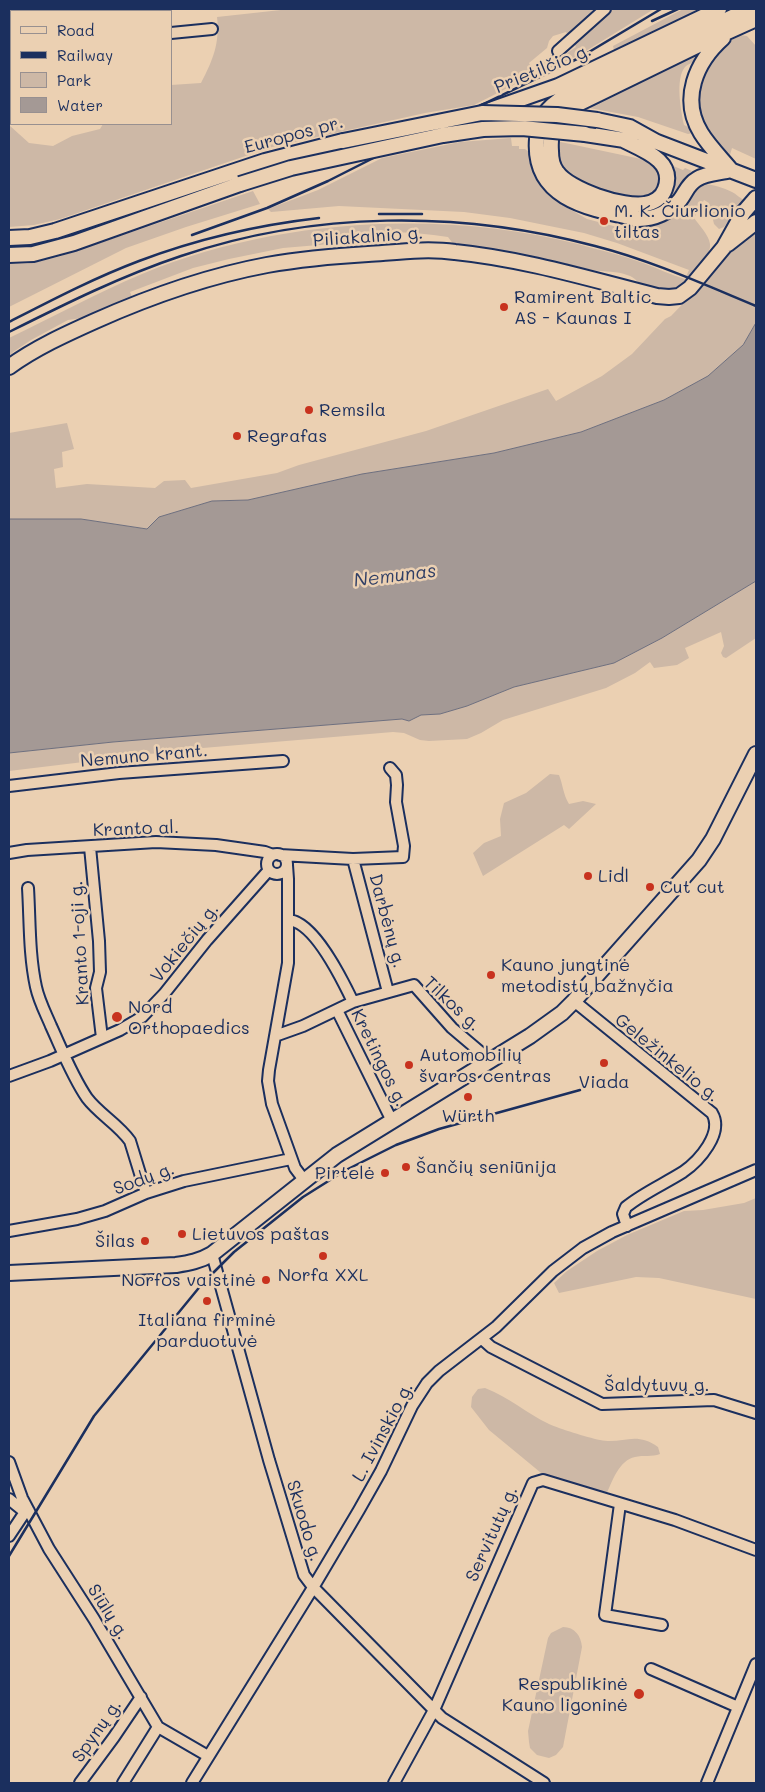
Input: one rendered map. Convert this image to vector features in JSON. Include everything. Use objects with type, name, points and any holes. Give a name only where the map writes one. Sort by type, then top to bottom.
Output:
[{"type":"main road","name":"Prietilčio g.","points":[[482,113],[558,86],[719,9]]},
{"type":"main road","points":[[731,170],[698,178],[690,184],[680,200],[659,215],[648,219],[639,219],[582,205],[566,198],[552,187],[544,178],[538,161],[536,149],[538,131],[541,119],[546,111],[564,97],[749,9]]},
{"type":"main road","points":[[624,140],[658,159],[665,167],[668,178],[664,193],[650,203],[642,205],[628,204],[588,193],[564,180],[557,172],[553,163],[551,137],[558,118],[566,111],[756,19]]},
{"type":"main road","points":[[731,170],[701,134],[693,110],[692,91],[696,73],[704,59],[711,49],[732,30]]},
{"type":"main road","name":"Europos pr.","points":[[9,238],[30,237],[55,232],[256,164],[343,141],[482,113],[557,115],[597,120],[630,127],[657,142]]},
{"type":"main road","name":"Europos pr.","points":[[9,255],[34,254],[74,243],[240,184],[309,164],[443,135],[522,128],[624,140]]},
{"type":"main road","points":[[624,140],[657,142],[752,179]]},
{"type":"main road","points":[[724,247],[743,214],[756,198]]},
{"type":"main road","points":[[724,247],[756,222]]},
{"type":"main road","name":"Piliakalnio g.","points":[[9,367],[20,359],[78,329],[124,308],[185,286],[266,265],[346,255],[412,251],[453,251],[560,270],[658,296],[669,297],[679,296],[690,288],[724,247]]},
{"type":"main road","points":[[9,1273],[176,1265],[191,1263],[212,1254],[338,1155],[543,1028],[574,1001],[700,860],[713,839],[756,754]]},
{"type":"street","points":[[558,51],[605,9]]},
{"type":"street","points":[[172,33],[212,29]]},
{"type":"street","name":"Nemuno krant.","points":[[9,786],[119,773],[283,761]]},
{"type":"street","name":"Kranto al.","points":[[9,853],[27,850],[156,842],[216,845],[281,862],[404,857],[404,846],[396,802],[396,775],[390,768]]},
{"type":"street","name":"Kranto 1-oji g.","points":[[90,847],[99,941],[100,972],[96,988],[102,1038]]},
{"type":"street","name":"Darbėnų g.","points":[[353,859],[388,992]]},
{"type":"street","points":[[281,862],[288,920],[288,963],[274,1036],[269,1070],[269,1087],[272,1104],[294,1168],[304,1180]]},
{"type":"street","name":"Vokiečių g.","points":[[9,1076],[35,1068],[135,1022],[164,994],[207,940],[269,870],[267,864],[281,862]]},
{"type":"street","points":[[28,888],[30,943],[36,986],[40,1000],[64,1055],[88,1099],[130,1141],[146,1194]]},
{"type":"street","name":"Kretingos g.","points":[[288,920],[296,921],[303,926],[327,954],[336,966],[353,1002]]},
{"type":"street","name":"Tilkos g.","points":[[274,1036],[303,1026],[353,1002],[414,985],[452,1028],[491,1061]]},
{"type":"street","name":"Geležinkelio g.","points":[[574,1001],[712,1113],[715,1118],[716,1124],[712,1139],[690,1166],[626,1207],[623,1214],[627,1226]]},
{"type":"street","name":"Kretingos g.","points":[[337,1010],[392,1121]]},
{"type":"street","name":"Sodų g.","points":[[9,1232],[77,1218],[105,1210],[194,1178],[291,1159]]},
{"type":"street","name":"L. Ivinskio g.","points":[[192,1783],[313,1587],[381,1471],[421,1391],[439,1371],[482,1339],[510,1314],[552,1271],[597,1240],[756,1170]]},
{"type":"street","name":"Skuodo g.","points":[[212,1254],[307,1581],[442,1718],[544,1783]]},
{"type":"street","name":"Šaldytuvų g.","points":[[482,1339],[491,1347],[602,1404],[714,1400],[756,1413]]},
{"type":"street","name":"Siūlų g.","points":[[9,1462],[27,1511],[158,1727]]},
{"type":"street","name":"Servitutų g.","points":[[394,1783],[434,1710],[533,1483],[543,1480],[675,1520],[756,1550]]},
{"type":"street","points":[[9,1499],[27,1511],[9,1536]]},
{"type":"street","points":[[620,1504],[605,1614],[662,1625]]},
{"type":"street","points":[[707,1783],[756,1664]]},
{"type":"street","points":[[651,1669],[738,1707]]},
{"type":"street","name":"Spynų g.","points":[[80,1783],[141,1697]]},
{"type":"street","points":[[123,1783],[158,1727],[208,1756]]},
{"type":"green space","points":[[290,9],[654,9],[581,54],[538,75],[536,70],[544,60],[551,55],[564,55],[576,47],[566,32],[553,36],[547,48],[529,63],[535,74],[474,105],[425,113],[272,147],[60,219],[34,225],[9,227],[9,125],[29,143],[53,146],[72,136],[100,129],[102,125],[172,125],[172,85],[201,83],[215,51],[218,26],[217,17]]},
{"type":"green space","points":[[683,9],[702,9],[614,50],[613,46]]},
{"type":"green space","points":[[740,35],[747,36],[756,46],[756,159],[732,148],[730,155],[718,145],[704,125],[699,107],[698,88],[707,62],[717,50]]},
{"type":"green space","points":[[704,48],[696,60],[685,67],[680,79],[681,112],[684,125],[692,129],[693,133],[688,134],[638,117],[584,107]]},
{"type":"green space","points":[[511,138],[512,146],[519,146],[519,149],[525,149],[529,152],[533,172],[540,186],[554,200],[587,219],[621,228],[649,227],[665,222],[677,212],[693,190],[703,184],[725,189],[745,201],[724,227],[719,229],[714,224],[709,203],[704,200],[694,218],[708,237],[710,250],[703,264],[691,279],[678,290],[672,292],[646,288],[633,277],[619,273],[593,270],[507,252],[454,245],[448,237],[395,232],[342,235],[342,243],[283,248],[193,268],[130,292],[132,297],[82,318],[68,320],[31,340],[13,352],[9,357],[9,338],[142,274],[193,255],[247,241],[302,231],[357,225],[469,226],[524,233],[578,244],[619,255],[685,279],[689,270],[617,243],[584,233],[510,218],[464,212],[339,206],[271,212],[268,209],[318,190],[382,158],[460,142]]},
{"type":"green space","points":[[542,139],[545,139],[572,192],[663,203],[672,185],[671,165],[683,170],[685,168],[692,171],[666,203],[645,214],[570,195]]},
{"type":"green space","points":[[556,141],[641,159],[651,164],[659,178],[661,177],[659,188],[650,197],[628,199],[584,186],[564,172],[558,160]]},
{"type":"green space","points":[[228,180],[229,182],[59,241],[34,248],[9,249],[9,247],[56,240]]},
{"type":"green space","points":[[253,191],[260,204],[126,248],[9,307],[9,264],[27,264],[58,257]]},
{"type":"green space","points":[[756,230],[756,323],[743,345],[708,376],[664,400],[581,432],[494,453],[362,474],[248,500],[212,501],[159,517],[148,529],[81,519],[9,519],[9,433],[67,423],[74,449],[62,452],[63,467],[54,469],[56,488],[87,484],[155,488],[164,481],[185,480],[191,488],[277,473],[299,465],[426,431],[548,389],[556,401],[602,376],[632,354],[665,319],[671,316],[699,287],[701,288],[730,253]]},
{"type":"green space","points":[[756,581],[756,638],[726,658],[721,653],[724,646],[721,632],[685,648],[689,658],[677,665],[654,668],[650,662],[635,673],[606,688],[503,720],[467,739],[429,741],[420,740],[404,733],[393,732],[191,749],[9,771],[9,753],[113,742],[402,719],[409,721],[421,715],[440,714],[467,706],[514,687],[614,663],[662,638]]},
{"type":"green space","points":[[550,774],[559,775],[569,804],[583,801],[596,804],[569,829],[564,825],[483,876],[473,853],[484,843],[501,836],[500,819],[504,803],[526,793]]},
{"type":"green space","points":[[756,1198],[756,1299],[659,1278],[636,1277],[559,1293],[554,1283],[567,1271],[597,1251],[627,1235],[684,1211],[703,1210],[744,1203]]},
{"type":"green space","points":[[485,1388],[554,1426],[600,1440],[642,1439],[658,1447],[660,1454],[635,1457],[625,1462],[617,1472],[606,1495],[546,1477],[489,1430],[471,1407],[472,1397],[478,1389]]},
{"type":"green space","points":[[563,1627],[574,1630],[577,1633],[582,1647],[563,1747],[556,1755],[549,1758],[537,1755],[530,1748],[528,1731],[548,1638],[551,1633]]},
{"type":"water","name":"Nemunas","points":[[756,323],[756,581],[662,638],[614,663],[514,687],[467,706],[440,714],[421,715],[409,721],[402,719],[113,742],[9,753],[9,519],[81,519],[147,529],[159,517],[212,501],[248,500],[362,474],[494,453],[581,432],[664,400],[708,376],[743,345]]},
{"type":"railway","points":[[192,235],[267,208],[328,181],[579,58],[661,9]]},
{"type":"railway","points":[[652,21],[678,9]]},
{"type":"railway","points":[[379,214],[422,214]]},
{"type":"railway","points":[[9,322],[89,282],[161,253],[228,234],[319,218]]},
{"type":"railway","points":[[9,332],[115,281],[181,256],[231,241],[282,230],[334,224],[387,221],[439,221],[492,226],[544,234],[595,246],[656,265],[756,306]]},
{"type":"railway","points":[[9,1556],[94,1416],[202,1284],[234,1252],[303,1197],[346,1170],[396,1145],[439,1129],[580,1090]]},
{"type":"place","name":"M. K. Čiurlionio tiltas","points":[[604,221]]},
{"type":"place","name":"Ramirent Baltic AS - Kaunas I","points":[[504,307]]},
{"type":"place","name":"Remsila","points":[[309,410]]},
{"type":"place","name":"Regrafas","points":[[237,436]]},
{"type":"place","name":"Lidl","points":[[588,876]]},
{"type":"place","name":"Cut cut","points":[[650,887]]},
{"type":"place","name":"Kauno jungtinė metodistų bažnyčia","points":[[491,975]]},
{"type":"place","name":"Nord Orthopaedics","points":[[117,1017]]},
{"type":"place","name":"Viada","points":[[604,1063]]},
{"type":"place","name":"Automobilių švaros centras","points":[[409,1065]]},
{"type":"place","name":"Würth","points":[[468,1097]]},
{"type":"place","name":"Šančių seniūnija","points":[[406,1167]]},
{"type":"place","name":"Pirtelė","points":[[385,1173]]},
{"type":"place","name":"Lietuvos paštas","points":[[182,1234]]},
{"type":"place","name":"Šilas","points":[[145,1241]]},
{"type":"place","name":"Norfa XXL","points":[[323,1256]]},
{"type":"place","name":"Norfos vaistinė","points":[[266,1280]]},
{"type":"place","name":"Italiana firminė parduotuvė","points":[[207,1301]]},
{"type":"place","name":"Respublikinė Kauno ligoninė","points":[[639,1694]]}]
